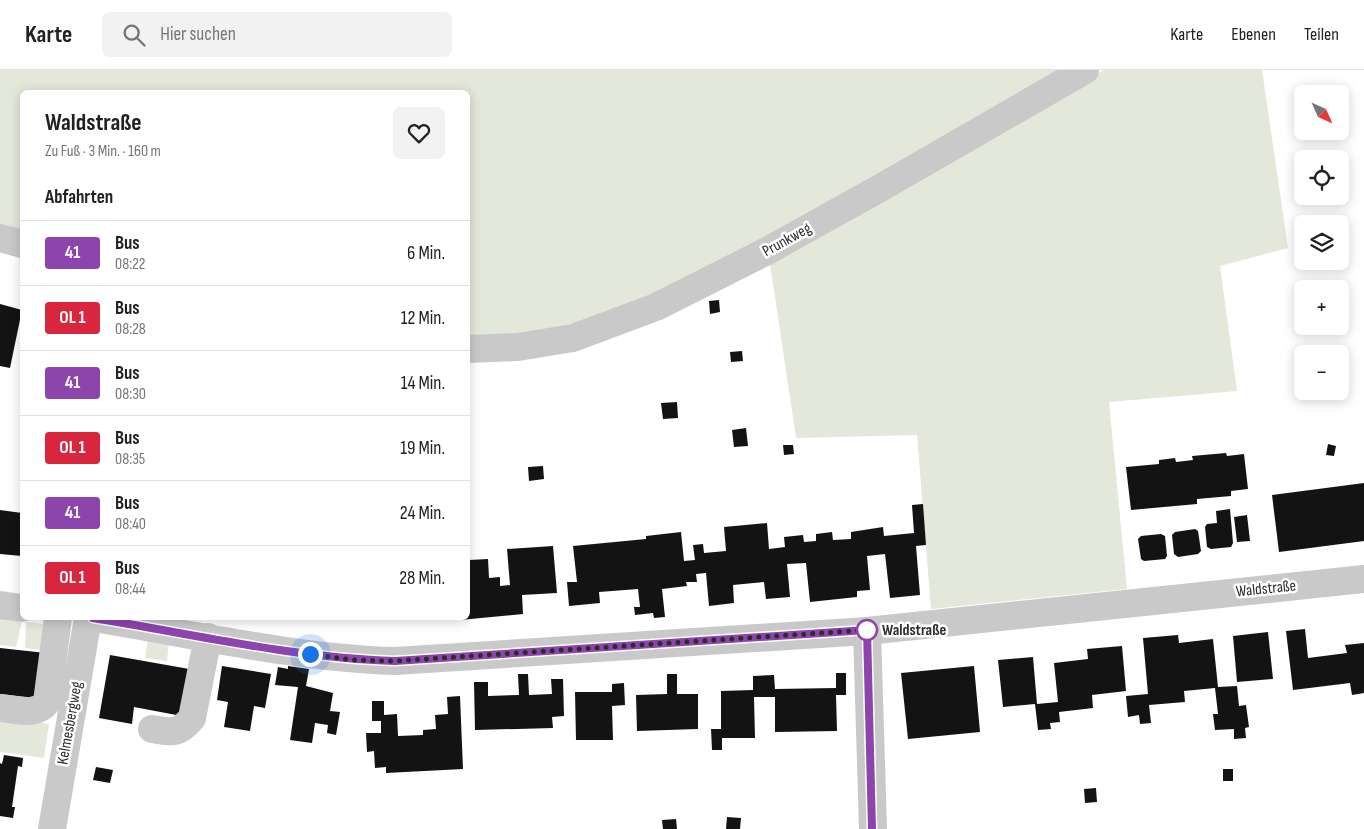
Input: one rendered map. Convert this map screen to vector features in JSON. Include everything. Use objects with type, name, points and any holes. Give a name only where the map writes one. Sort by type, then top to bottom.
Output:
[{"type":"street","name":"Prunkweg","points":[[470,349],[518,347],[573,338],[656,307],[784,242],[1084,70]]},
{"type":"street","points":[[0,238],[20,243]]},
{"type":"street","name":"Waldstraße","points":[[105,620],[352,660],[395,661],[867,630],[1364,578]]},
{"type":"street","points":[[0,605],[20,608]]},
{"type":"street","points":[[0,708],[35,712],[47,702],[58,620]]},
{"type":"street","name":"Kelmesbergweg","points":[[52,829],[88,620]]},
{"type":"street","points":[[867,630],[872,829]]},
{"type":"street","points":[[152,729],[173,732],[184,727],[192,718],[208,637]]},
{"type":"shaded area","points":[[0,70],[1070,70],[765,244],[570,331],[470,338],[470,90],[20,90],[20,235],[0,230]]},
{"type":"shaded area","points":[[1104,70],[1262,70],[1288,248],[1220,266],[1237,391],[1109,402],[1127,589],[931,609],[917,435],[796,438],[769,257]]},
{"type":"shaded area","points":[[0,619],[22,621],[16,647],[0,645]]},
{"type":"shaded area","points":[[26,622],[54,625],[51,651],[25,648]]},
{"type":"shaded area","points":[[148,639],[169,642],[167,661],[145,658]]},
{"type":"shaded area","points":[[0,717],[49,724],[44,758],[0,752]]},
{"type":"building","points":[[719,300],[720,312],[710,314],[709,301]]},
{"type":"building","points":[[0,304],[20,309],[20,320],[10,368],[0,366]]},
{"type":"building","points":[[742,351],[743,361],[731,362],[730,352]]},
{"type":"building","points":[[677,402],[678,418],[663,419],[661,403]]},
{"type":"building","points":[[746,428],[748,446],[734,447],[732,430]]},
{"type":"building","points":[[1328,444],[1336,446],[1334,456],[1326,455]]},
{"type":"building","points":[[783,445],[793,445],[794,454],[784,455]]},
{"type":"building","points":[[1226,453],[1227,456],[1244,454],[1248,489],[1231,491],[1231,496],[1197,499],[1197,504],[1131,510],[1126,467],[1159,464],[1159,460],[1175,458],[1176,462],[1193,460],[1192,456]]},
{"type":"building","points":[[543,466],[544,479],[529,481],[528,467]]},
{"type":"building","points":[[1364,483],[1364,541],[1279,552],[1272,495]]},
{"type":"building","points":[[923,504],[926,545],[916,546],[920,595],[890,598],[885,554],[867,556],[870,590],[857,591],[857,597],[810,602],[806,563],[787,564],[790,597],[766,599],[764,582],[733,585],[734,603],[709,606],[706,573],[696,574],[697,582],[686,582],[687,586],[662,589],[665,617],[654,618],[653,613],[635,615],[634,607],[640,607],[638,589],[599,592],[600,603],[569,606],[567,582],[577,582],[573,546],[646,539],[646,536],[681,532],[684,561],[695,560],[693,545],[703,544],[704,553],[726,551],[724,527],[767,523],[769,549],[785,547],[784,537],[803,535],[804,542],[816,541],[816,534],[832,532],[833,540],[851,539],[851,532],[883,527],[884,536],[914,533],[912,505]]},
{"type":"building","points":[[1230,509],[1233,543],[1231,547],[1211,549],[1207,547],[1205,527],[1207,524],[1217,523],[1216,511]]},
{"type":"building","points":[[0,510],[20,513],[20,556],[0,554]]},
{"type":"building","points":[[1247,515],[1250,541],[1237,542],[1234,517]]},
{"type":"building","points":[[1195,529],[1198,531],[1201,551],[1198,554],[1178,557],[1174,554],[1172,535],[1175,532]]},
{"type":"building","points":[[1161,534],[1165,536],[1167,556],[1165,559],[1144,561],[1141,559],[1138,539],[1141,536]]},
{"type":"building","points":[[553,546],[557,593],[522,595],[523,614],[470,619],[470,560],[488,559],[489,578],[500,577],[500,586],[510,585],[507,549]]},
{"type":"building","points":[[1305,629],[1308,658],[1347,653],[1345,645],[1364,643],[1364,693],[1352,695],[1350,683],[1293,690],[1286,631]]},
{"type":"building","points":[[1268,632],[1273,679],[1237,682],[1233,636]]},
{"type":"building","points":[[1178,635],[1179,643],[1213,639],[1218,687],[1237,686],[1239,706],[1246,705],[1249,727],[1245,728],[1246,738],[1234,739],[1234,729],[1215,730],[1213,714],[1218,714],[1215,688],[1184,691],[1185,702],[1149,705],[1151,723],[1140,724],[1139,715],[1128,717],[1126,696],[1148,694],[1143,638]]},
{"type":"building","points":[[1122,646],[1126,691],[1092,695],[1093,708],[1059,712],[1060,722],[1050,723],[1051,729],[1038,730],[1035,704],[1003,707],[998,660],[1033,657],[1037,704],[1058,702],[1054,663],[1088,659],[1087,649]]},
{"type":"building","points":[[0,648],[46,653],[41,699],[0,694]]},
{"type":"building","points":[[110,655],[195,670],[187,717],[134,707],[132,724],[99,718]]},
{"type":"building","points":[[222,666],[271,674],[265,708],[254,706],[250,731],[224,727],[228,702],[217,700]]},
{"type":"building","points":[[288,666],[309,669],[306,686],[333,693],[330,711],[340,712],[336,735],[327,733],[328,725],[315,723],[312,743],[290,740],[298,687],[275,685],[278,667],[288,669]]},
{"type":"building","points":[[974,666],[980,732],[908,739],[901,673]]},
{"type":"building","points":[[836,673],[846,673],[846,695],[836,695],[837,731],[775,732],[775,697],[754,697],[755,738],[722,738],[722,750],[712,750],[711,729],[721,729],[721,691],[753,690],[753,676],[774,675],[775,689],[836,688]]},
{"type":"building","points":[[518,674],[528,674],[529,695],[552,694],[551,679],[563,679],[564,716],[552,717],[553,728],[475,730],[474,682],[488,682],[488,696],[519,695]]},
{"type":"building","points":[[667,674],[677,674],[677,694],[698,694],[698,729],[637,731],[636,695],[667,694]]},
{"type":"building","points":[[624,683],[625,705],[612,706],[613,740],[576,740],[575,692],[612,692],[612,684]]},
{"type":"building","points":[[460,696],[463,769],[386,773],[386,767],[375,768],[374,751],[367,752],[366,733],[381,733],[381,721],[372,721],[372,701],[384,701],[384,715],[397,714],[398,736],[423,735],[423,730],[436,729],[435,715],[448,714],[447,697]]},
{"type":"building","points":[[4,755],[23,758],[22,767],[18,766],[12,807],[15,807],[13,818],[0,816],[0,763],[2,764]]},
{"type":"building","points":[[96,767],[113,770],[110,783],[93,780]]},
{"type":"building","points":[[1223,769],[1233,769],[1233,781],[1223,781]]},
{"type":"building","points":[[1096,788],[1097,802],[1085,803],[1084,789]]},
{"type":"building","points":[[727,817],[741,818],[740,829],[726,829]]},
{"type":"building","points":[[676,819],[677,829],[663,829],[662,820]]},
{"type":"bus line","name":"41","points":[[105,620],[352,660],[395,661],[867,630],[873,788],[872,829]]},
{"type":"place","name":"Waldstraße","points":[[867,630]]},
{"type":"route","points":[[310,654],[352,660],[395,661],[867,630]]}]
